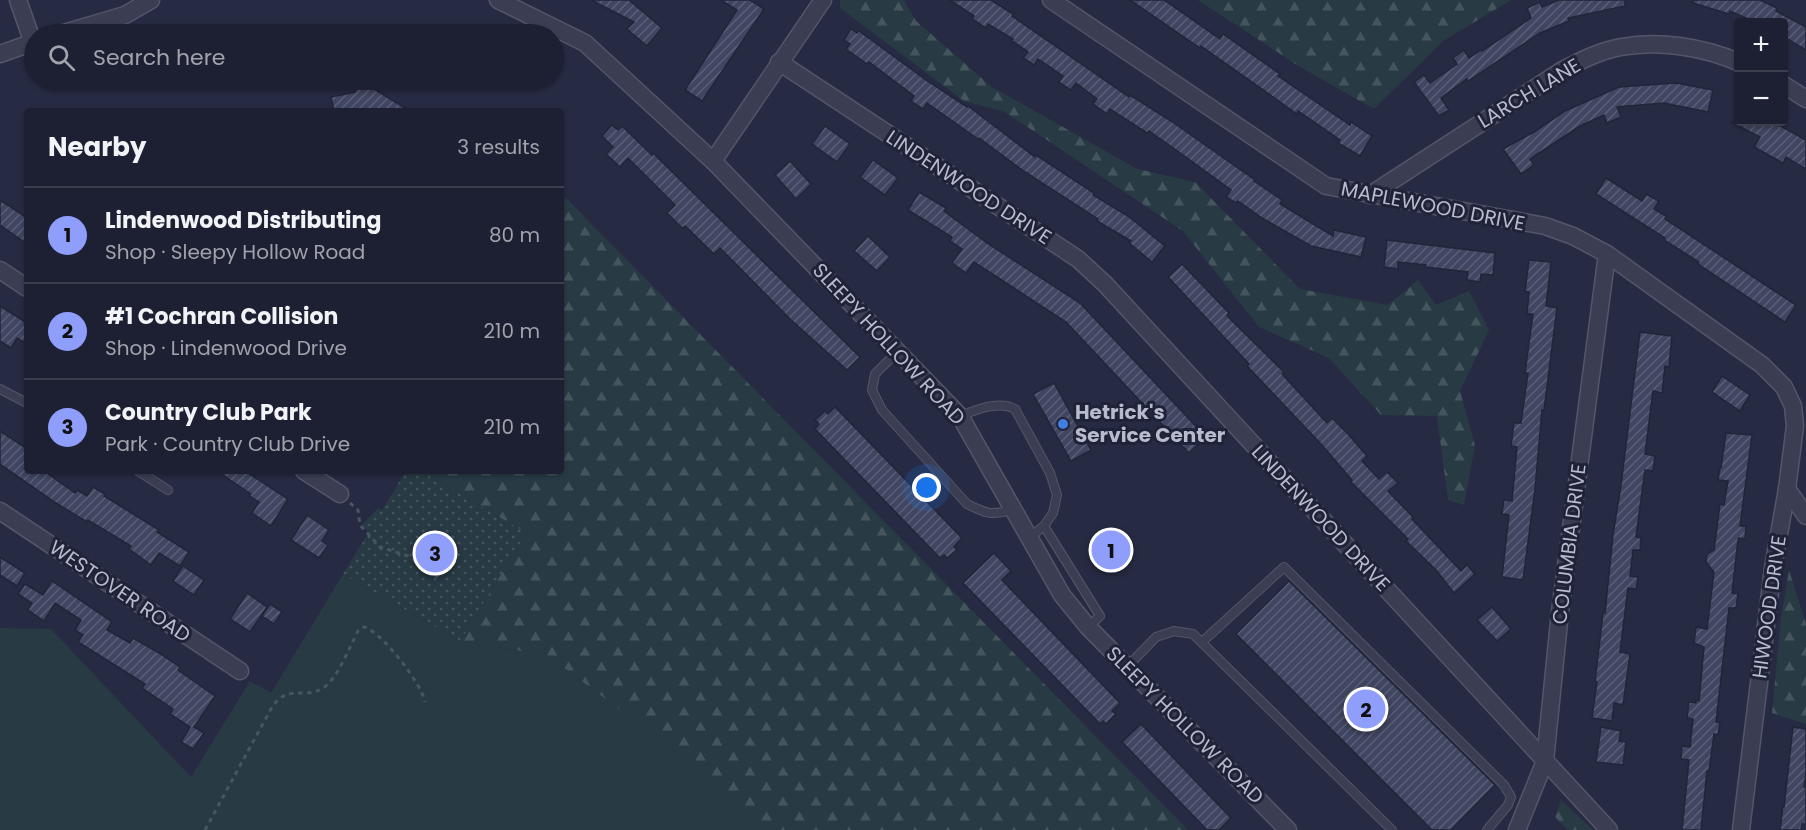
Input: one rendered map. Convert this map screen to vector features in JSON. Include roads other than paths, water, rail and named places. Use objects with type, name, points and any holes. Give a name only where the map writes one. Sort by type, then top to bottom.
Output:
[{"type":"street","points":[[18,0],[27,24]]},
{"type":"street","points":[[94,24],[125,15],[151,0]]},
{"type":"street","name":"SLEEPY HOLLOW ROAD","points":[[498,0],[547,24]]},
{"type":"street","points":[[713,161],[779,62],[824,0]]},
{"type":"street","name":"MAPLEWOOD DRIVE","points":[[1051,0],[1326,186],[1545,226],[1573,236],[1606,254],[1762,365],[1784,387]]},
{"type":"street","name":"SLEEPY HOLLOW ROAD","points":[[564,33],[585,43],[713,161],[960,416],[1062,594],[1088,627],[1288,830]]},
{"type":"street","name":"LARCH LANE","points":[[1370,195],[1561,71],[1590,56],[1621,47],[1656,45],[1693,47],[1734,61]]},
{"type":"street","points":[[0,54],[24,46]]},
{"type":"street","name":"LINDENWOOD DRIVE","points":[[779,62],[1078,259],[1091,271],[1113,292],[1609,830]]},
{"type":"street","points":[[1788,88],[1806,99]]},
{"type":"street","name":"COLUMBIA DRIVE","points":[[1520,822],[1545,761],[1560,612],[1606,254]]},
{"type":"street","points":[[0,270],[24,286]]},
{"type":"street","name":"HIWOOD DRIVE","points":[[1741,830],[1773,568],[1795,426],[1793,406],[1784,387]]},
{"type":"street","points":[[309,474],[340,494]]},
{"type":"street","points":[[1787,489],[1806,516]]},
{"type":"street","name":"WESTOVER ROAD","points":[[0,511],[240,671]]},
{"type":"lane","points":[[898,351],[875,374],[872,390],[882,410],[967,504],[985,513],[1000,513],[1014,508]]},
{"type":"lane","points":[[0,389],[24,401]]},
{"type":"lane","points":[[960,416],[979,409],[1007,405],[1015,409],[1050,472],[1057,495],[1053,513],[1044,526],[1030,537]]},
{"type":"lane","points":[[143,474],[168,490]]},
{"type":"lane","points":[[1044,526],[1100,616],[1088,627]]},
{"type":"lane","points":[[1202,642],[1284,567],[1504,785],[1510,797],[1508,805],[1487,830]]},
{"type":"lane","points":[[1127,667],[1156,637],[1174,631],[1193,634],[1392,830]]},
{"type":"lane","points":[[1508,805],[1520,822]]},
{"type":"place","name":"Hetrick's Service Center","points":[[1063,424]]},
{"type":"place","name":"Lindenwood Distributing","points":[[1111,550]]},
{"type":"place","name":"Country Club Park","points":[[435,553]]},
{"type":"place","name":"#1 Cochran Collision","points":[[1366,709]]}]
